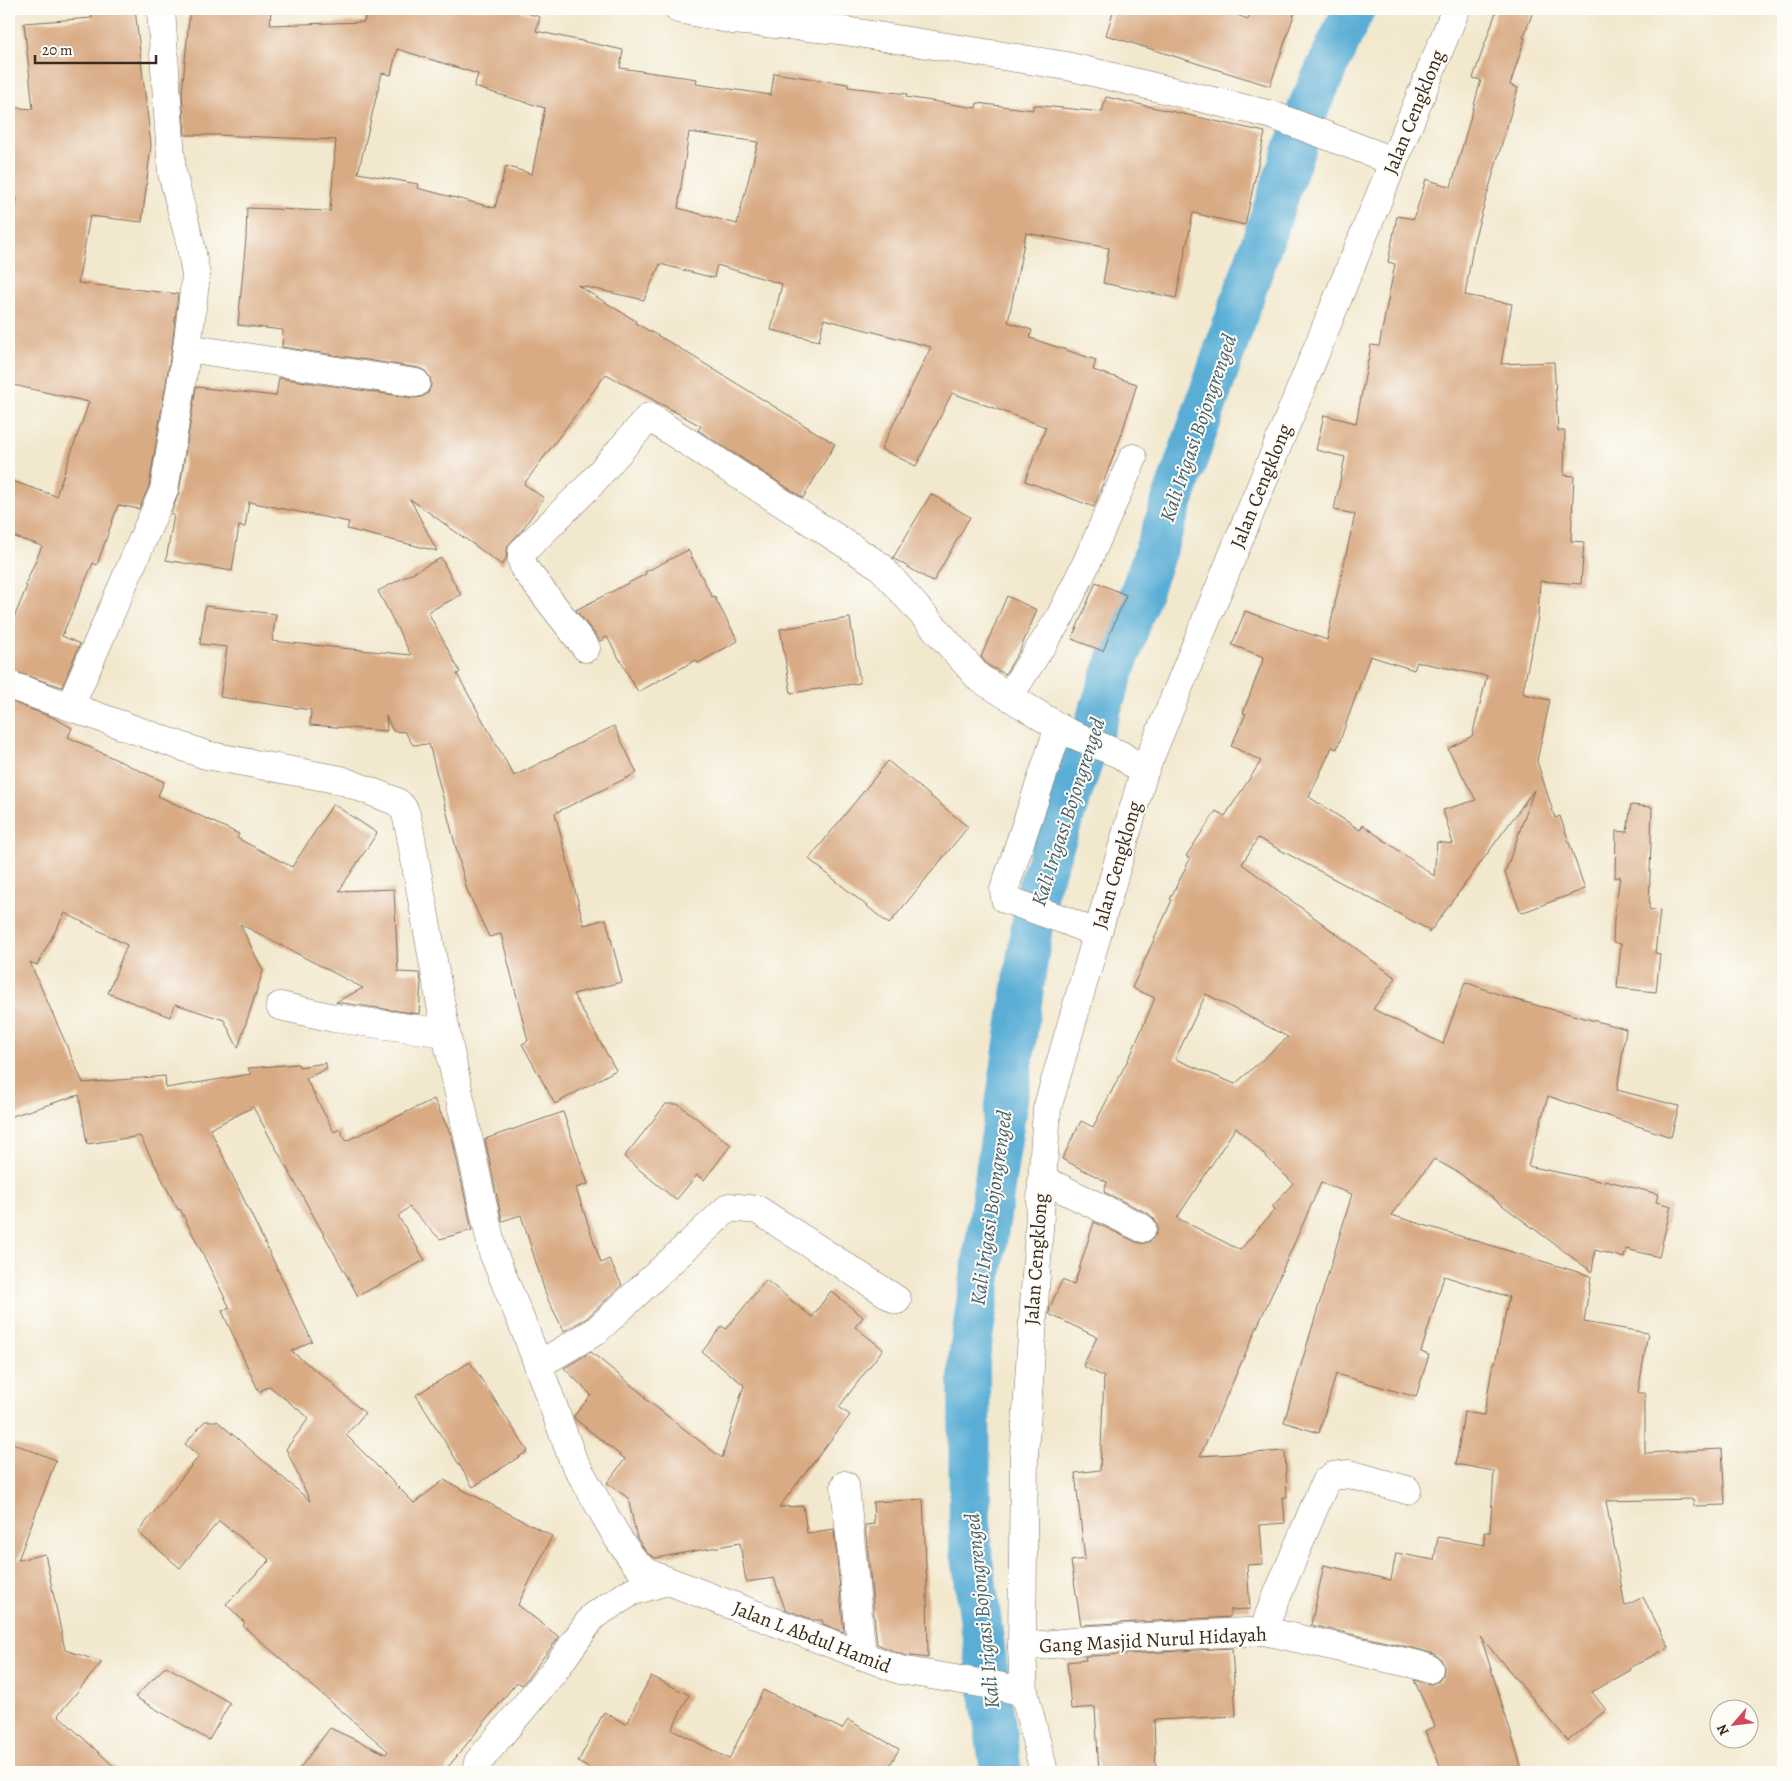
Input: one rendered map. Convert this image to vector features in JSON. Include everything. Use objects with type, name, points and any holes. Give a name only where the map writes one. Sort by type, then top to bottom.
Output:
[{"type":"street","points":[[9,685],[70,707],[164,490],[187,348],[196,275],[190,242],[172,173],[161,9]]},
{"type":"street","points":[[679,9],[733,20],[839,30],[1067,66],[1272,115],[1384,158]]},
{"type":"street","name":"Jalan Cengklong","points":[[1044,1772],[1011,1689],[1022,1647],[1024,1456],[1047,1109],[1144,772],[1384,158],[1456,9]]},
{"type":"street","points":[[187,348],[416,383]]},
{"type":"street","points":[[586,648],[524,568],[522,552],[588,486],[648,417],[880,566],[979,678],[1010,695],[1062,729],[1121,755],[1144,772]]},
{"type":"street","points":[[1010,695],[1060,617],[1086,564],[1133,458]]},
{"type":"street","name":"Jalan L Abdul Hamid","points":[[70,707],[206,755],[341,780],[396,801],[401,805],[406,813],[410,832],[446,1033],[493,1253],[538,1365],[573,1460],[619,1540],[636,1564],[650,1574],[667,1581],[900,1670],[1011,1689]]},
{"type":"street","points":[[1062,729],[1004,890],[1005,899],[1097,934]]},
{"type":"street","points":[[280,1006],[334,1018],[446,1033]]},
{"type":"street","points":[[1042,1179],[1142,1228]]},
{"type":"street","points":[[538,1365],[596,1332],[729,1207],[758,1210],[897,1300]]},
{"type":"street","points":[[1264,1631],[1325,1482],[1333,1476],[1349,1474],[1408,1490]]},
{"type":"street","points":[[845,1484],[862,1656]]},
{"type":"street","points":[[478,1762],[554,1671],[593,1616],[633,1592],[667,1581]]},
{"type":"street","name":"Gang Masjid Nurul Hidayah","points":[[1022,1647],[1092,1640],[1264,1631],[1429,1669]]},
{"type":"building","points":[[135,9],[151,145],[142,222],[90,216],[78,283],[178,294],[172,346],[149,486],[139,509],[118,505],[97,565],[93,563],[62,636],[80,644],[62,687],[9,670],[9,630],[27,586],[25,585],[42,546],[9,535],[9,480],[56,496],[89,402],[9,384],[9,263],[17,198],[9,197],[9,107],[33,109],[24,23],[92,18],[91,11]]},
{"type":"building","points":[[190,9],[271,9],[270,25],[364,22],[367,9],[514,9],[540,17],[536,31],[623,50],[620,68],[697,79],[696,84],[771,95],[774,73],[848,84],[848,87],[907,94],[906,97],[976,108],[977,103],[1033,110],[1033,105],[1102,112],[1106,97],[1265,132],[1245,225],[1193,213],[1176,298],[1103,283],[1109,248],[1026,233],[1008,322],[1032,330],[1030,338],[1096,360],[1093,370],[1137,384],[1121,436],[1094,507],[1025,481],[1046,427],[952,393],[916,466],[881,449],[931,347],[824,319],[819,341],[771,330],[782,284],[717,265],[714,278],[660,264],[644,300],[577,285],[636,321],[635,323],[671,343],[835,444],[803,498],[698,430],[701,426],[606,374],[524,484],[544,498],[522,530],[508,546],[506,559],[502,565],[410,499],[437,551],[347,529],[349,522],[249,502],[245,527],[239,526],[232,571],[166,560],[174,515],[171,514],[179,492],[196,387],[276,396],[279,378],[414,398],[422,397],[428,393],[431,385],[430,377],[419,368],[282,347],[283,330],[238,325],[247,208],[330,211],[336,140],[185,135],[182,93]],"holes":[[[397,49],[478,74],[474,87],[545,108],[532,174],[506,166],[495,208],[417,188],[418,184],[358,173],[382,73],[391,75]],[[689,132],[758,142],[737,224],[678,208]]]},
{"type":"building","points":[[1114,9],[1221,9],[1248,19],[1251,9],[1296,9],[1270,86],[1106,35]]},
{"type":"building","points":[[1497,9],[1534,9],[1523,38],[1525,38],[1510,85],[1518,88],[1474,240],[1465,295],[1512,304],[1501,364],[1554,362],[1558,431],[1565,431],[1564,475],[1574,476],[1571,541],[1584,542],[1581,584],[1540,581],[1538,617],[1523,691],[1524,694],[1550,700],[1537,761],[1555,818],[1560,816],[1585,889],[1521,913],[1505,873],[1534,790],[1429,933],[1429,930],[1258,838],[1242,864],[1396,978],[1373,1009],[1443,1044],[1465,982],[1509,998],[1626,1029],[1617,1090],[1679,1106],[1671,1137],[1548,1096],[1528,1166],[1604,1182],[1605,1180],[1658,1194],[1656,1202],[1671,1206],[1659,1257],[1626,1249],[1624,1258],[1595,1250],[1592,1272],[1459,1173],[1434,1159],[1391,1215],[1591,1276],[1584,1322],[1648,1333],[1638,1393],[1645,1393],[1645,1453],[1722,1449],[1725,1505],[1694,1506],[1693,1499],[1606,1501],[1625,1606],[1643,1597],[1669,1647],[1630,1668],[1631,1670],[1592,1692],[1606,1710],[1568,1741],[1481,1637],[1523,1772],[1443,1772],[1425,1731],[1435,1726],[1414,1680],[1431,1684],[1439,1681],[1443,1675],[1444,1667],[1441,1659],[1434,1654],[1311,1625],[1324,1565],[1391,1580],[1396,1553],[1434,1560],[1438,1537],[1485,1545],[1484,1532],[1490,1532],[1494,1471],[1456,1464],[1464,1412],[1484,1415],[1493,1363],[1495,1363],[1509,1297],[1444,1276],[1421,1352],[1429,1355],[1416,1397],[1336,1374],[1319,1433],[1284,1422],[1352,1194],[1321,1183],[1200,1456],[1285,1451],[1287,1497],[1283,1497],[1285,1523],[1260,1525],[1263,1564],[1247,1565],[1250,1609],[1230,1610],[1230,1617],[1081,1625],[1071,1561],[1085,1559],[1075,1473],[1100,1470],[1104,1377],[1083,1366],[1097,1337],[1049,1314],[1050,1307],[1062,1280],[1074,1285],[1094,1222],[1143,1244],[1150,1241],[1156,1234],[1158,1227],[1155,1220],[1149,1214],[1104,1192],[1107,1182],[1062,1159],[1081,1121],[1093,1127],[1132,1052],[1155,998],[1132,988],[1172,900],[1170,899],[1190,859],[1186,856],[1216,811],[1225,816],[1261,761],[1231,746],[1246,714],[1243,713],[1264,657],[1232,645],[1245,611],[1327,640],[1355,514],[1334,510],[1345,457],[1316,450],[1324,415],[1356,423],[1371,345],[1379,346],[1395,264],[1388,262],[1397,216],[1414,219],[1426,179],[1451,187],[1481,80],[1473,78]],"holes":[[[1370,656],[1414,670],[1417,662],[1487,676],[1472,736],[1448,749],[1476,800],[1443,810],[1453,844],[1437,842],[1434,876],[1363,825],[1360,830],[1309,797],[1332,747],[1337,749]],[[1206,994],[1288,1037],[1235,1084],[1175,1059]],[[1236,1127],[1293,1183],[1272,1207],[1275,1209],[1240,1250],[1177,1218]]]},
{"type":"building","points":[[931,494],[970,517],[933,582],[893,558]]},
{"type":"building","points":[[688,550],[712,597],[714,596],[738,641],[698,663],[696,660],[638,692],[607,637],[600,641],[576,610]]},
{"type":"building","points":[[441,558],[461,595],[428,612],[460,672],[457,674],[514,776],[614,726],[637,773],[555,813],[584,925],[606,919],[622,982],[573,994],[616,1070],[555,1104],[522,1044],[528,1041],[501,934],[489,937],[467,890],[429,744],[413,745],[405,732],[393,731],[386,716],[387,731],[310,725],[311,710],[220,697],[227,647],[200,644],[205,606],[276,614],[272,641],[411,655],[378,591]]},
{"type":"building","points":[[1096,582],[1126,595],[1103,651],[1072,639]]},
{"type":"building","points":[[1007,596],[1037,610],[1020,650],[1005,674],[989,666],[981,657]]},
{"type":"building","points":[[850,618],[860,683],[791,693],[780,629]]},
{"type":"building","points":[[9,701],[54,718],[72,728],[68,737],[164,782],[158,796],[239,834],[237,838],[292,867],[333,804],[377,833],[339,891],[394,889],[398,972],[419,973],[421,980],[419,1014],[336,1002],[363,988],[240,924],[263,971],[238,1048],[224,1020],[175,1004],[170,1017],[108,993],[127,945],[65,913],[37,965],[30,962],[83,1083],[165,1076],[166,1088],[251,1074],[248,1068],[298,1064],[299,1067],[325,1063],[327,1068],[306,1079],[334,1132],[340,1129],[346,1141],[434,1099],[452,1137],[472,1230],[440,1239],[409,1207],[398,1216],[425,1260],[358,1296],[253,1107],[210,1129],[312,1341],[291,1351],[336,1386],[365,1413],[346,1435],[414,1503],[444,1480],[552,1536],[518,1605],[559,1637],[522,1685],[517,1682],[444,1772],[297,1772],[330,1728],[386,1754],[388,1751],[243,1626],[245,1623],[226,1604],[270,1560],[219,1521],[180,1568],[138,1532],[199,1456],[185,1444],[205,1421],[217,1421],[310,1501],[286,1449],[309,1418],[269,1386],[259,1392],[222,1311],[230,1308],[180,1209],[178,1210],[140,1136],[87,1144],[79,1095],[9,1117]]},
{"type":"building","points":[[888,761],[968,827],[889,924],[809,859]]},
{"type":"building","points":[[1631,805],[1652,807],[1649,909],[1660,911],[1655,953],[1660,954],[1656,992],[1617,988],[1621,944],[1613,942],[1614,918],[1620,876],[1615,878],[1616,831],[1627,832]]},
{"type":"building","points":[[666,1104],[678,1104],[731,1145],[704,1180],[697,1175],[676,1200],[624,1157]]},
{"type":"building","points":[[563,1112],[588,1184],[576,1188],[601,1263],[609,1259],[622,1285],[587,1318],[564,1331],[547,1298],[521,1215],[502,1221],[485,1139]]},
{"type":"building","points":[[766,1280],[812,1317],[831,1291],[863,1317],[855,1327],[883,1349],[839,1407],[850,1415],[779,1507],[803,1506],[807,1533],[834,1529],[844,1632],[823,1624],[822,1620],[813,1620],[785,1609],[774,1578],[746,1582],[740,1543],[655,1558],[647,1553],[637,1538],[628,1498],[607,1483],[625,1459],[575,1419],[574,1416],[591,1395],[564,1368],[591,1352],[646,1397],[644,1398],[722,1458],[744,1385],[702,1352],[722,1326],[726,1329]]},
{"type":"building","points":[[470,1362],[528,1451],[473,1487],[416,1395]]},
{"type":"building","points":[[9,1442],[56,1460],[18,1560],[45,1554],[65,1650],[102,1662],[58,1715],[120,1772],[9,1772]]},
{"type":"building","points":[[923,1499],[928,1658],[904,1655],[877,1644],[865,1525],[874,1524],[873,1502]]},
{"type":"building","points":[[1232,1648],[1236,1716],[1154,1720],[1156,1769],[1099,1772],[1095,1707],[1071,1709],[1067,1662],[1086,1660],[1085,1656]]},
{"type":"building","points":[[166,1666],[230,1703],[209,1740],[135,1697]]},
{"type":"building","points":[[651,1676],[689,1695],[672,1729],[729,1759],[763,1690],[842,1729],[848,1720],[899,1749],[886,1772],[596,1772],[578,1762],[604,1712],[626,1724]]},
{"type":"waterway","name":"Kali Irigasi Bojongrenged","points":[[1001,1772],[970,1542],[969,1359],[1037,892],[1310,104],[1354,9]]}]
